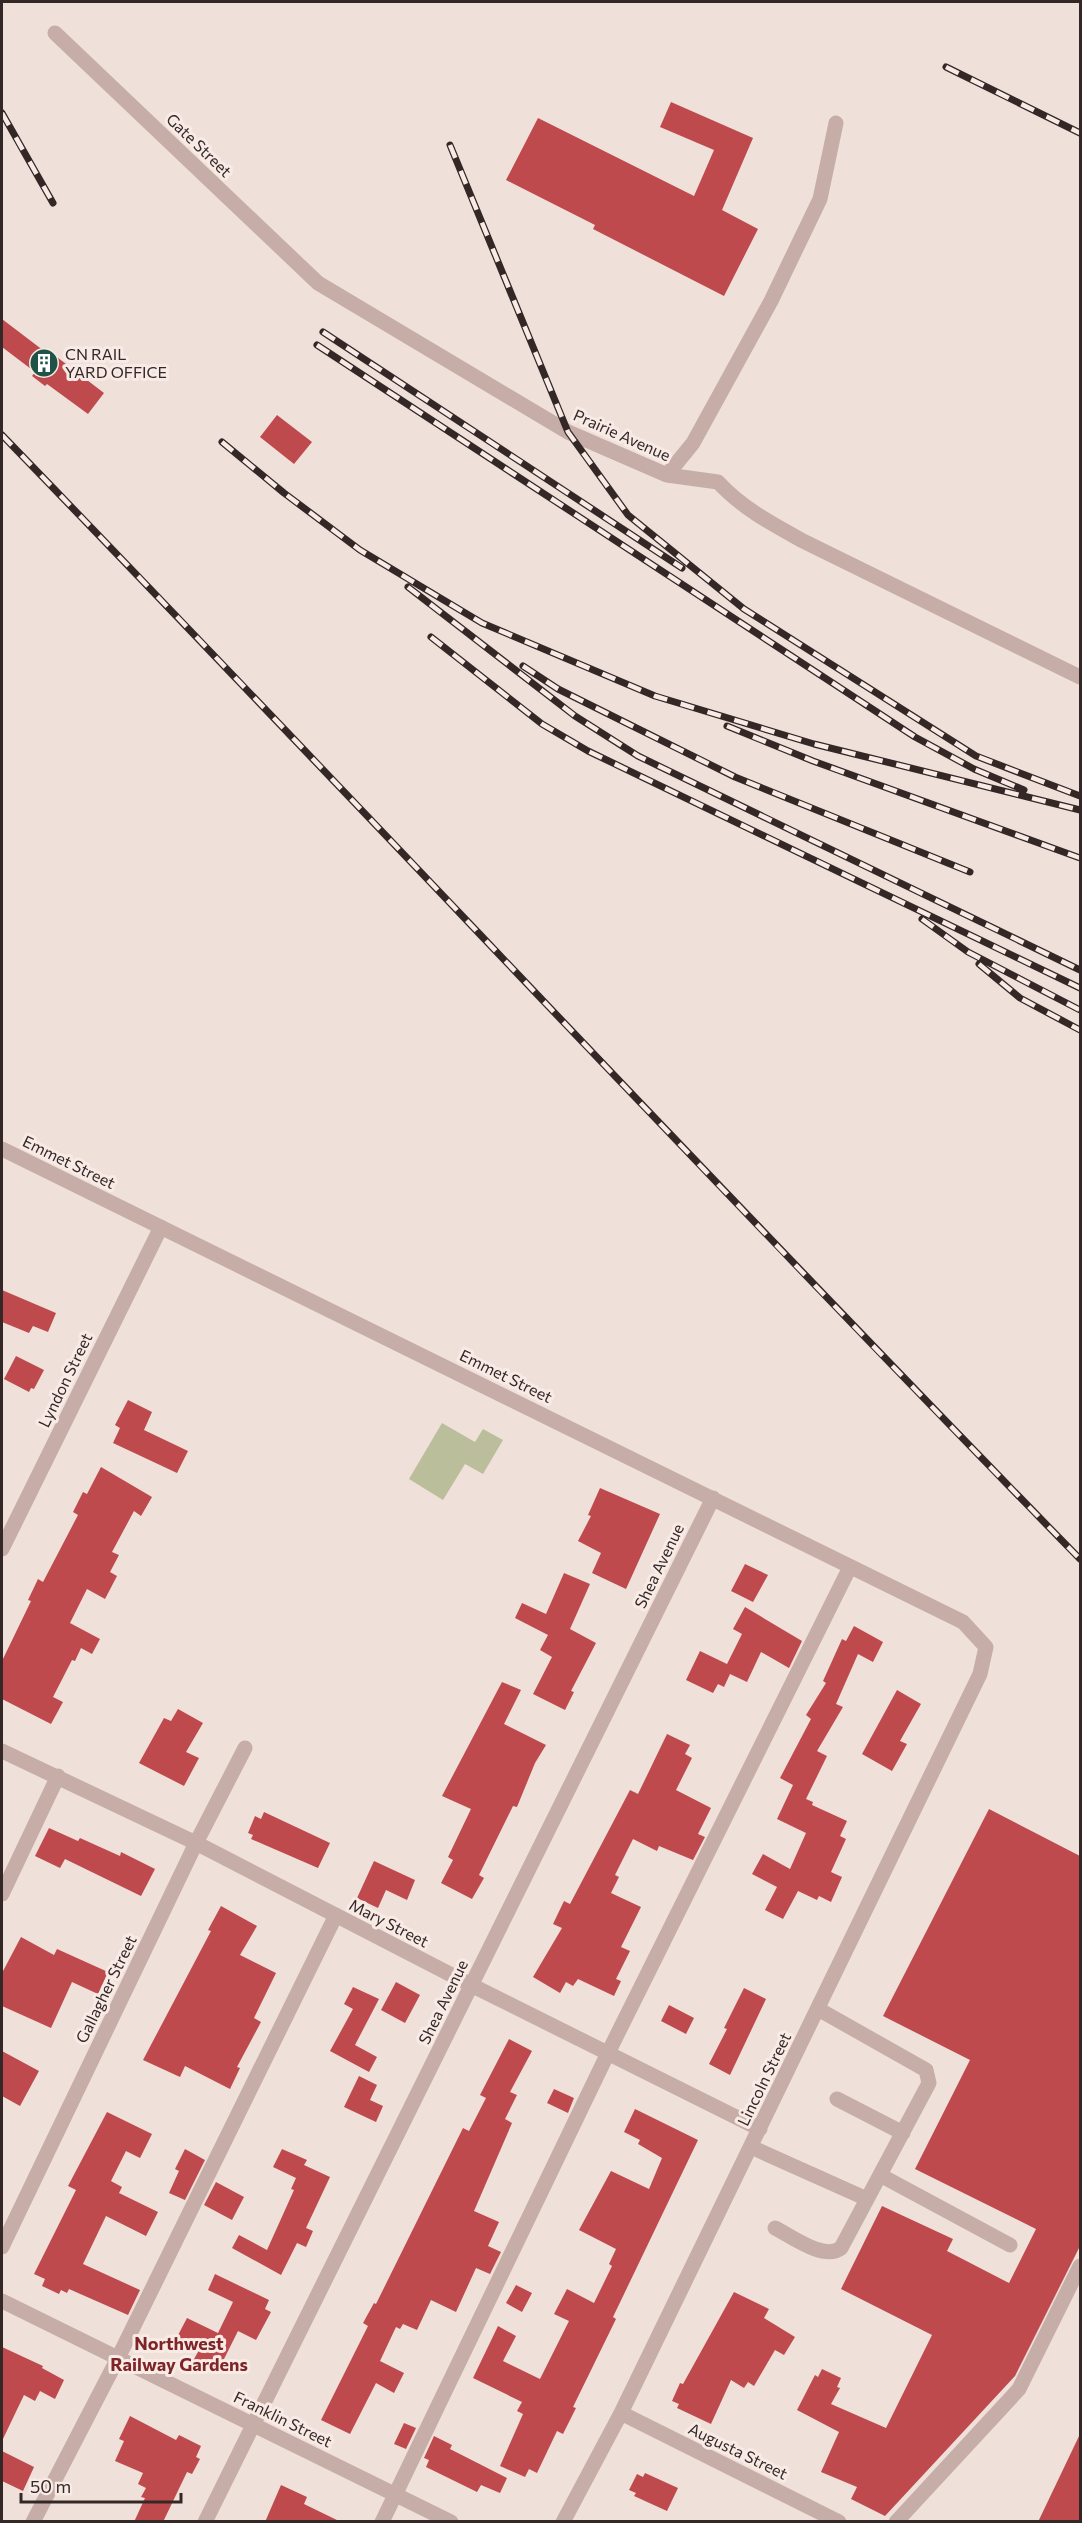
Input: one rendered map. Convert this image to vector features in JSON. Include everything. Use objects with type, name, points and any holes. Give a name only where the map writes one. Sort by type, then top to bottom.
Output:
[{"type":"street","name":"Gate Street","points":[[55,33],[318,283]]},
{"type":"street","points":[[667,475],[693,443],[771,300],[820,199],[836,123]]},
{"type":"street","name":"Prairie Avenue","points":[[318,283],[568,432],[667,475],[718,482],[730,495],[760,517],[803,541],[1080,677]]},
{"type":"street","name":"Emmet Street","points":[[2,1149],[963,1622],[986,1647]]},
{"type":"street","name":"Lyndon Street","points":[[2,1549],[161,1227]]},
{"type":"street","name":"Shea Avenue","points":[[205,2522],[713,1498]]},
{"type":"street","points":[[382,2522],[608,2053],[850,1567]]},
{"type":"street","name":"Lincoln Street","points":[[563,2522],[621,2413],[980,1674],[986,1647]]},
{"type":"street","name":"Gallagher Street","points":[[2,2247],[196,1843],[245,1748]]},
{"type":"street","name":"Mary Street","points":[[2,1750],[196,1843],[471,1985],[760,2129]]},
{"type":"street","points":[[2,1894],[58,1776]]},
{"type":"street","points":[[33,2522],[118,2358],[336,1915]]},
{"type":"street","points":[[775,2228],[820,2251],[830,2253],[837,2251],[929,2083],[926,2070],[818,2009]]},
{"type":"street","points":[[837,2098],[903,2133]]},
{"type":"street","points":[[751,2147],[867,2199]]},
{"type":"street","points":[[880,2175],[1010,2245]]},
{"type":"street","points":[[896,2522],[1019,2389],[1080,2266]]},
{"type":"street","name":"Franklin Street","points":[[2,2301],[451,2522]]},
{"type":"street","name":"Augusta Street","points":[[621,2413],[839,2522]]},
{"type":"green space","points":[[442,1423],[475,1442],[483,1429],[503,1440],[483,1474],[465,1464],[443,1500],[409,1479]]},
{"type":"building","points":[[671,102],[753,138],[722,210],[758,229],[724,296],[593,229],[595,225],[506,180],[538,118],[694,196],[714,150],[660,127]]},
{"type":"building","name":"CN RAIL YARD OFFICE","points":[[2,319],[104,393],[88,414],[47,384],[45,386],[32,376],[35,372],[2,347]]},
{"type":"building","points":[[277,415],[312,442],[294,464],[260,437]]},
{"type":"building","points":[[2,1290],[56,1313],[48,1332],[33,1326],[29,1333],[2,1322]]},
{"type":"building","points":[[16,1356],[44,1370],[34,1389],[31,1388],[29,1392],[4,1379]]},
{"type":"building","points":[[128,1400],[152,1412],[144,1430],[188,1451],[177,1473],[113,1443],[120,1428],[115,1425]]},
{"type":"building","points":[[101,1467],[152,1497],[141,1516],[134,1511],[112,1552],[119,1555],[110,1572],[117,1576],[105,1599],[87,1589],[70,1623],[100,1639],[92,1654],[81,1648],[75,1661],[72,1660],[53,1697],[63,1702],[51,1724],[2,1699],[2,1661],[31,1601],[28,1600],[38,1579],[43,1582],[78,1515],[73,1512],[83,1492],[87,1494]]},
{"type":"building","points":[[600,1488],[660,1514],[626,1589],[592,1573],[601,1553],[578,1541],[591,1516],[588,1515]]},
{"type":"building","points":[[745,1564],[768,1575],[753,1602],[731,1591]]},
{"type":"building","points":[[564,1573],[590,1584],[570,1629],[596,1643],[571,1691],[574,1692],[565,1710],[533,1694],[552,1657],[540,1650],[548,1635],[515,1618],[522,1603],[546,1614]]},
{"type":"building","points":[[745,1607],[802,1641],[789,1668],[761,1652],[747,1682],[730,1674],[724,1687],[718,1684],[713,1693],[686,1680],[700,1651],[727,1664],[742,1634],[733,1629]]},
{"type":"building","points":[[854,1626],[883,1642],[873,1662],[858,1654],[836,1704],[843,1707],[817,1751],[827,1756],[806,1799],[813,1802],[812,1805],[847,1821],[840,1836],[846,1839],[831,1872],[842,1877],[831,1902],[819,1896],[817,1900],[798,1891],[783,1919],[765,1910],[777,1887],[752,1874],[763,1854],[790,1869],[806,1833],[777,1819],[793,1785],[780,1778],[811,1719],[806,1715],[826,1683],[823,1681],[842,1639],[846,1641]]},
{"type":"building","points":[[502,1682],[521,1690],[504,1724],[546,1745],[535,1763],[517,1807],[513,1806],[479,1875],[484,1878],[472,1899],[441,1883],[453,1860],[448,1857],[471,1809],[442,1796]]},
{"type":"building","points":[[897,1690],[921,1704],[900,1741],[907,1744],[892,1771],[862,1754]]},
{"type":"building","points":[[178,1709],[203,1723],[186,1752],[199,1758],[184,1786],[139,1763],[164,1718],[171,1721]]},
{"type":"building","points":[[667,1734],[690,1745],[685,1754],[692,1758],[676,1790],[711,1808],[698,1834],[705,1837],[693,1860],[659,1846],[657,1851],[633,1839],[615,1875],[619,1877],[611,1893],[641,1907],[621,1947],[630,1951],[616,1979],[621,1981],[614,1996],[578,1979],[573,1986],[566,1982],[560,1993],[533,1977],[562,1928],[553,1924],[564,1901],[570,1904],[630,1790],[638,1794]]},
{"type":"building","points":[[989,1809],[1080,1856],[1080,2246],[1015,2376],[885,2516],[851,2499],[857,2487],[821,2472],[839,2432],[797,2410],[815,2375],[818,2377],[822,2369],[841,2378],[837,2387],[840,2388],[831,2404],[886,2428],[932,2335],[841,2289],[882,2206],[953,2239],[947,2251],[1009,2283],[1036,2229],[915,2169],[970,2060],[883,2016]]},
{"type":"building","points":[[264,1812],[330,1843],[318,1868],[251,1839],[253,1835],[248,1833],[255,1816],[261,1819]]},
{"type":"building","points":[[49,1828],[78,1841],[80,1838],[120,1856],[121,1852],[155,1869],[141,1896],[65,1859],[60,1868],[35,1856]]},
{"type":"building","points":[[374,1861],[415,1880],[407,1900],[386,1890],[378,1908],[357,1898]]},
{"type":"building","points":[[221,1906],[257,1926],[240,1955],[276,1973],[254,2018],[261,2022],[237,2067],[240,2068],[230,2089],[185,2066],[180,2077],[143,2060],[211,1931],[208,1930]]},
{"type":"building","points":[[21,1937],[54,1955],[57,1949],[108,1972],[98,1994],[72,1982],[51,2028],[2,2006],[2,1973]]},
{"type":"building","points":[[396,1982],[420,1995],[405,2023],[381,2010]]},
{"type":"building","points":[[353,1987],[379,1999],[355,2045],[377,2057],[369,2072],[330,2051],[353,2009],[344,2004]]},
{"type":"building","points":[[744,1988],[766,1999],[730,2075],[709,2064]]},
{"type":"building","points":[[669,2005],[694,2018],[686,2034],[661,2021]]},
{"type":"building","points":[[509,2039],[532,2051],[510,2092],[517,2095],[505,2119],[512,2123],[474,2211],[499,2222],[488,2246],[501,2252],[490,2274],[476,2268],[456,2312],[431,2300],[417,2330],[403,2324],[400,2329],[396,2327],[380,2361],[404,2373],[394,2393],[376,2383],[350,2434],[321,2420],[368,2326],[363,2323],[374,2303],[376,2304],[463,2128],[469,2131],[486,2098],[480,2095]]},
{"type":"building","points":[[2,2051],[39,2071],[20,2106],[2,2096]]},
{"type":"building","points":[[359,2076],[377,2085],[370,2100],[383,2106],[376,2122],[344,2107]]},
{"type":"building","points":[[554,2089],[574,2098],[568,2113],[547,2103]]},
{"type":"building","points":[[635,2109],[698,2140],[613,2317],[616,2319],[573,2407],[576,2408],[563,2434],[557,2431],[537,2473],[529,2469],[525,2477],[500,2466],[523,2414],[517,2411],[522,2402],[473,2378],[498,2326],[516,2336],[503,2361],[540,2379],[569,2321],[554,2314],[567,2289],[594,2303],[612,2266],[609,2264],[616,2249],[579,2230],[611,2171],[649,2189],[662,2158],[638,2144],[640,2140],[624,2132]]},
{"type":"building","points":[[107,2112],[152,2134],[140,2158],[126,2151],[111,2181],[122,2187],[119,2193],[158,2212],[146,2236],[106,2216],[83,2264],[140,2290],[128,2315],[69,2289],[67,2293],[61,2290],[59,2294],[42,2286],[45,2279],[34,2274],[76,2190],[68,2186]]},
{"type":"building","points":[[185,2149],[205,2160],[185,2200],[169,2193],[179,2171],[175,2169]]},
{"type":"building","points":[[282,2149],[307,2160],[304,2165],[330,2177],[306,2228],[313,2231],[306,2247],[297,2243],[281,2275],[232,2248],[239,2235],[267,2250],[294,2190],[291,2189],[296,2178],[273,2167]]},
{"type":"building","points":[[216,2182],[244,2197],[232,2220],[204,2205]]},
{"type":"building","points":[[215,2274],[269,2300],[265,2309],[271,2312],[256,2340],[238,2331],[217,2373],[193,2361],[199,2350],[176,2339],[187,2318],[218,2333],[233,2302],[208,2290]]},
{"type":"building","points":[[516,2285],[532,2293],[522,2312],[506,2303]]},
{"type":"building","points":[[734,2292],[769,2309],[764,2318],[795,2337],[784,2355],[775,2350],[754,2386],[748,2382],[744,2388],[731,2380],[711,2424],[677,2408],[679,2404],[672,2401],[680,2383],[683,2384]]},
{"type":"building","points":[[2,2347],[43,2366],[42,2368],[64,2380],[55,2399],[40,2391],[35,2401],[24,2395],[2,2441]]},
{"type":"building","points":[[130,2416],[176,2440],[179,2435],[201,2446],[196,2457],[200,2459],[192,2474],[187,2472],[163,2522],[134,2522],[145,2498],[141,2497],[146,2488],[138,2484],[143,2473],[115,2461],[124,2441],[119,2439]]},
{"type":"building","points":[[404,2423],[416,2428],[406,2449],[394,2444]]},
{"type":"building","points":[[1080,2434],[1080,2522],[1038,2522]]},
{"type":"building","points":[[434,2436],[452,2445],[450,2449],[507,2478],[500,2493],[481,2485],[477,2492],[426,2467],[429,2460],[424,2458]]},
{"type":"building","points":[[2,2451],[34,2467],[23,2491],[2,2481]]},
{"type":"building","points":[[645,2473],[678,2488],[667,2511],[634,2496],[636,2493],[629,2490],[637,2474],[643,2477]]},
{"type":"building","points":[[281,2485],[307,2497],[304,2504],[341,2522],[265,2522]]},
{"type":"railway","points":[[946,67],[1080,133]]},
{"type":"railway","points":[[2,113],[53,203]]},
{"type":"railway","points":[[450,145],[568,432],[628,515],[744,609],[976,756],[1080,796]]},
{"type":"railway","points":[[323,332],[682,568]]},
{"type":"railway","points":[[317,345],[915,737],[974,769],[1024,790]]},
{"type":"railway","points":[[2,435],[1080,1559]]},
{"type":"railway","points":[[222,442],[284,493],[360,550],[482,623],[655,696],[814,744],[1080,810]]},
{"type":"railway","points":[[408,587],[575,716],[638,756],[1080,970]]},
{"type":"railway","points":[[431,637],[542,724],[588,751],[1080,988]]},
{"type":"railway","points":[[523,666],[558,689],[735,777],[970,872]]},
{"type":"railway","points":[[727,726],[813,761],[1080,858]]},
{"type":"railway","points":[[922,919],[968,952],[1080,1010]]},
{"type":"railway","points":[[979,964],[1020,998],[1080,1030]]},
{"type":"place","name":"CN RAIL YARD OFFICE","points":[[44,363]]},
{"type":"district","name":"Northwest Railway Gardens","points":[[179,2354]]}]
